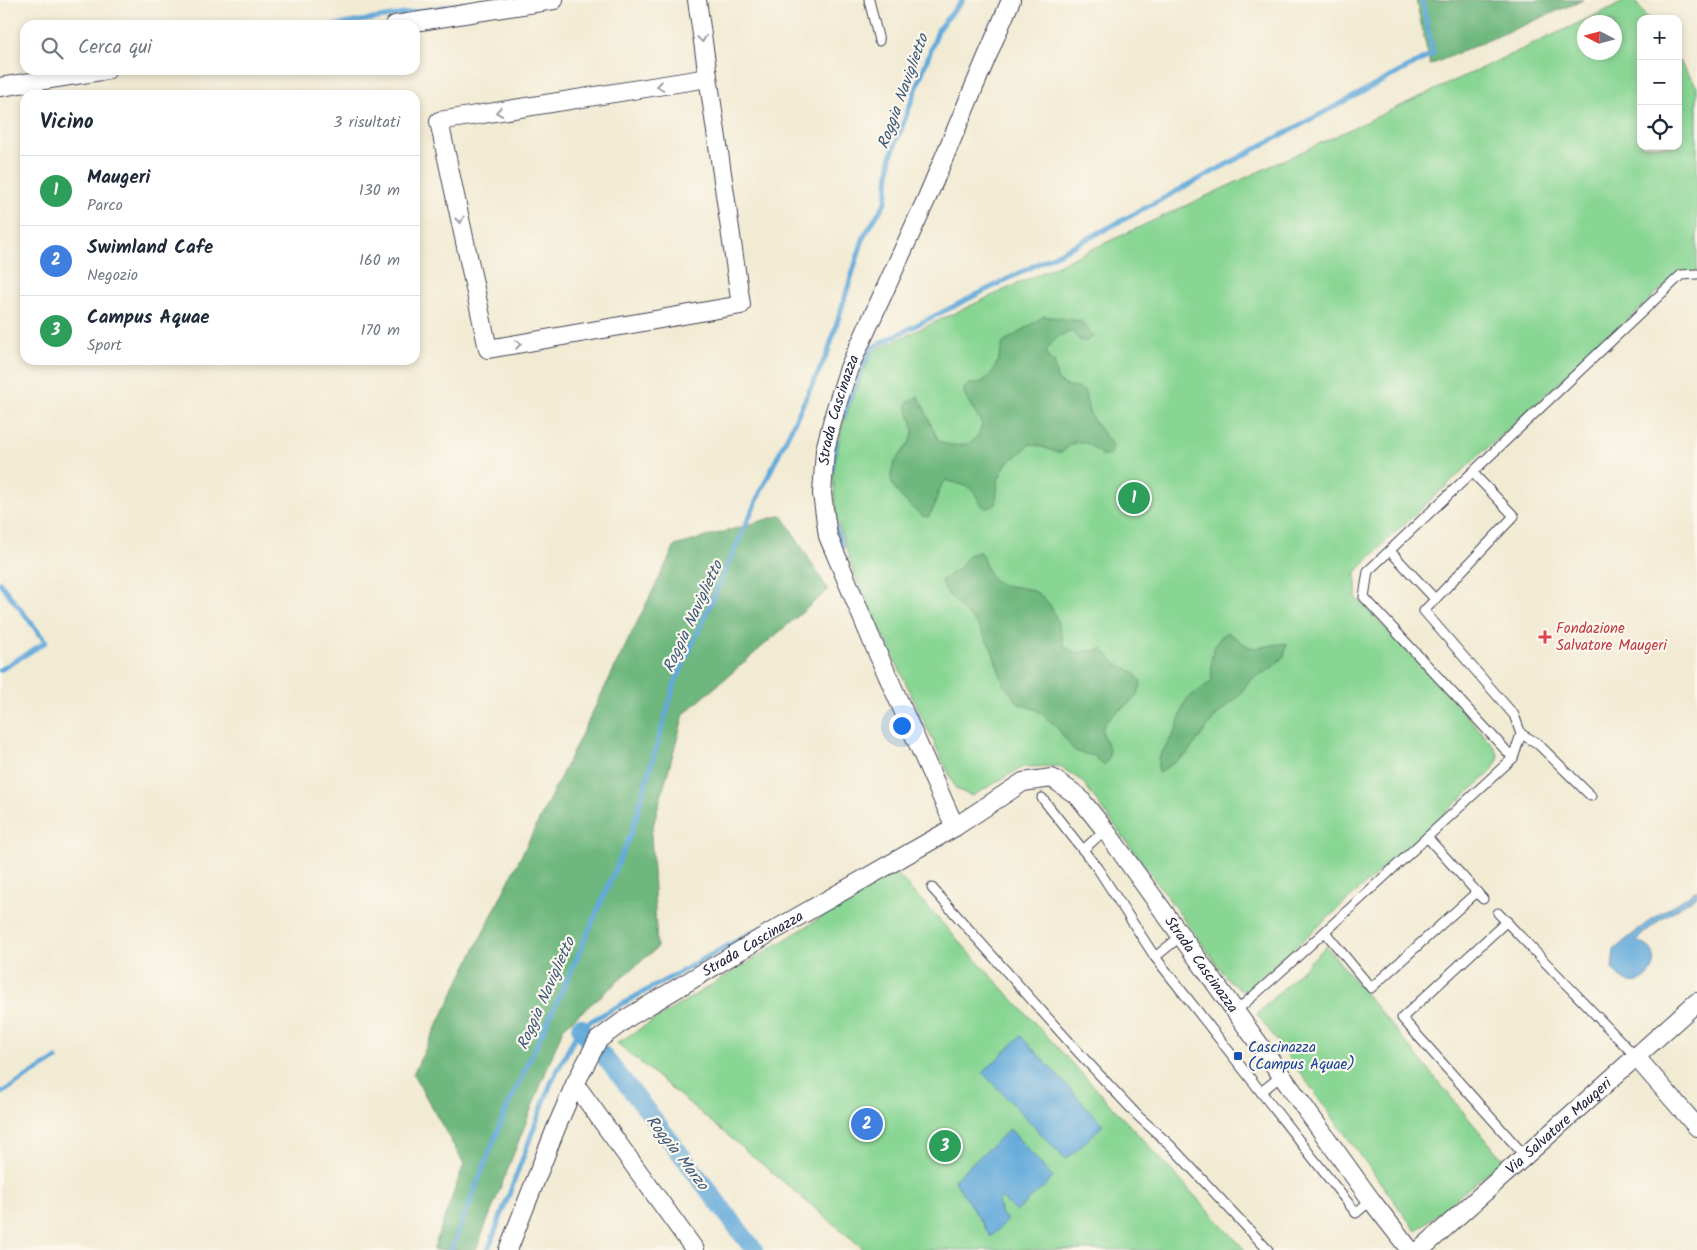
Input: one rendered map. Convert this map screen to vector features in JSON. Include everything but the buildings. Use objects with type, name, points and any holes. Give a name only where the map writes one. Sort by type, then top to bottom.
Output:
[{"type":"street","points":[[420,21],[554,0]]},
{"type":"street","points":[[697,0],[741,305],[488,349],[439,122],[708,78]]},
{"type":"street","name":"Strada Cascinazza","points":[[954,827],[828,536],[822,494],[825,459],[835,411],[849,368],[926,200],[1012,0]]},
{"type":"street","points":[[0,87],[76,75]]},
{"type":"street","name":"Strada Cascinazza","points":[[508,1250],[556,1128],[575,1084],[598,1040],[629,1017],[773,931],[954,827],[1023,782],[1052,778],[1078,796],[1105,830],[1371,1200],[1410,1250]]},
{"type":"street","name":"Via Salvatore Maugeri","points":[[1420,1250],[1697,1002]]},
{"type":"street","points":[[1636,1056],[1697,1127]]},
{"type":"street","points":[[575,1084],[695,1250]]},
{"type":"lane","points":[[869,0],[879,42]]},
{"type":"lane","points":[[1513,758],[1364,597],[1368,571],[1682,275],[1697,274]]},
{"type":"lane","points":[[1235,1012],[1325,932],[1513,758],[1521,734],[1514,715],[1424,611],[1514,516],[1473,473]]},
{"type":"lane","points":[[1390,551],[1435,599]]},
{"type":"lane","points":[[1521,734],[1537,743],[1591,796]]},
{"type":"lane","points":[[1042,798],[1098,869],[1155,957],[1356,1213],[1371,1200]]},
{"type":"lane","points":[[1083,850],[1105,830]]},
{"type":"lane","points":[[1325,932],[1372,988],[1480,895],[1427,838]]},
{"type":"lane","points":[[932,888],[1086,1060],[1138,1116],[1170,1145],[1268,1250]]},
{"type":"lane","points":[[1498,913],[1636,1056]]},
{"type":"lane","points":[[1506,921],[1402,1018],[1525,1156]]},
{"type":"lane","points":[[1155,957],[1181,936]]},
{"type":"lane","points":[[1261,1092],[1281,1076]]},
{"type":"green space","points":[[1416,0],[1583,0],[1430,65]]},
{"type":"green space","points":[[1628,0],[1634,0],[1645,15],[1637,15],[1637,150],[1682,150],[1682,65],[1697,86],[1697,272],[1679,273],[1389,538],[1356,572],[1356,597],[1493,745],[1499,757],[1492,771],[1245,992],[1230,982],[1082,781],[1059,766],[1023,767],[972,796],[956,789],[855,576],[837,520],[833,476],[841,430],[853,396],[873,351],[1577,24],[1577,60],[1622,60],[1622,15],[1596,15]]},
{"type":"green space","points":[[1044,316],[1081,321],[1093,336],[1085,342],[1080,340],[1073,332],[1069,332],[1054,341],[1046,351],[1049,359],[1054,362],[1057,379],[1064,385],[1085,392],[1088,409],[1093,420],[1113,446],[1112,453],[1102,456],[1090,445],[1082,442],[1074,443],[1063,451],[1058,452],[1030,444],[1007,462],[998,480],[996,504],[986,508],[980,503],[970,488],[946,480],[940,488],[931,513],[928,517],[922,516],[901,496],[892,483],[893,466],[909,443],[913,433],[907,403],[918,396],[940,442],[961,445],[972,441],[980,431],[982,424],[965,396],[964,389],[969,384],[977,384],[988,377],[993,371],[1003,343]]},
{"type":"green space","points":[[782,515],[828,590],[684,714],[651,833],[657,948],[563,1028],[476,1250],[433,1250],[464,1164],[413,1074],[675,546]]},
{"type":"green space","points":[[980,552],[989,573],[997,582],[1033,591],[1048,602],[1053,610],[1065,647],[1076,653],[1102,649],[1118,665],[1134,672],[1141,682],[1136,696],[1108,719],[1104,725],[1103,734],[1109,748],[1109,754],[1104,765],[1095,756],[1077,752],[1073,749],[1056,726],[1037,710],[1019,704],[1004,685],[992,650],[980,628],[947,593],[941,581],[961,567],[968,555]]},
{"type":"green space","points":[[1227,632],[1253,648],[1287,643],[1284,656],[1272,668],[1250,680],[1237,698],[1217,715],[1186,755],[1158,773],[1158,759],[1176,730],[1187,699],[1212,681],[1212,654],[1217,642]]},
{"type":"green space","points":[[895,872],[1245,1250],[865,1250],[617,1043]]},
{"type":"green space","points":[[1326,946],[1503,1160],[1416,1231],[1257,1014]]},
{"type":"water","points":[[1697,890],[1697,896],[1660,920],[1636,940],[1652,951],[1654,959],[1650,974],[1637,982],[1629,982],[1620,978],[1612,969],[1614,950],[1653,918]]},
{"type":"water","points":[[1021,1036],[1103,1125],[1066,1160],[983,1073]]},
{"type":"water","points":[[1010,1129],[1053,1178],[1016,1212],[1001,1198],[998,1201],[1000,1212],[1007,1220],[991,1237],[954,1180]]},
{"type":"waterway","name":"Roggia Naviglietto","points":[[451,1250],[506,1110],[569,976],[632,831],[675,683],[759,495],[828,352],[864,236],[886,201],[891,156],[939,28],[963,0]]},
{"type":"waterway","points":[[841,420],[871,348],[1091,237],[1433,54],[1422,0]]},
{"type":"waterway","points":[[366,20],[464,4]]},
{"type":"waterway","points":[[832,469],[836,440]]},
{"type":"waterway","points":[[834,524],[842,547]]},
{"type":"waterway","points":[[0,583],[46,642],[0,670]]},
{"type":"waterway","points":[[488,1250],[551,1083],[580,1027],[762,927]]},
{"type":"waterway","name":"Roggia Marzo","points":[[580,1027],[588,1040]]},
{"type":"waterway","name":"Roggia Marzo","points":[[602,1054],[754,1250]]},
{"type":"waterway","points":[[0,1094],[56,1059]]},
{"type":"place","name":"Maugeri","points":[[1134,498]]},
{"type":"place","name":"Fondazione Salvatore Maugeri","points":[[1545,637]]},
{"type":"place","name":"Cascinazza (Campus Aquae)","points":[[1238,1056]]},
{"type":"place","name":"Swimland Cafe","points":[[867,1124]]},
{"type":"place","name":"Campus Aquae","points":[[945,1146]]}]
